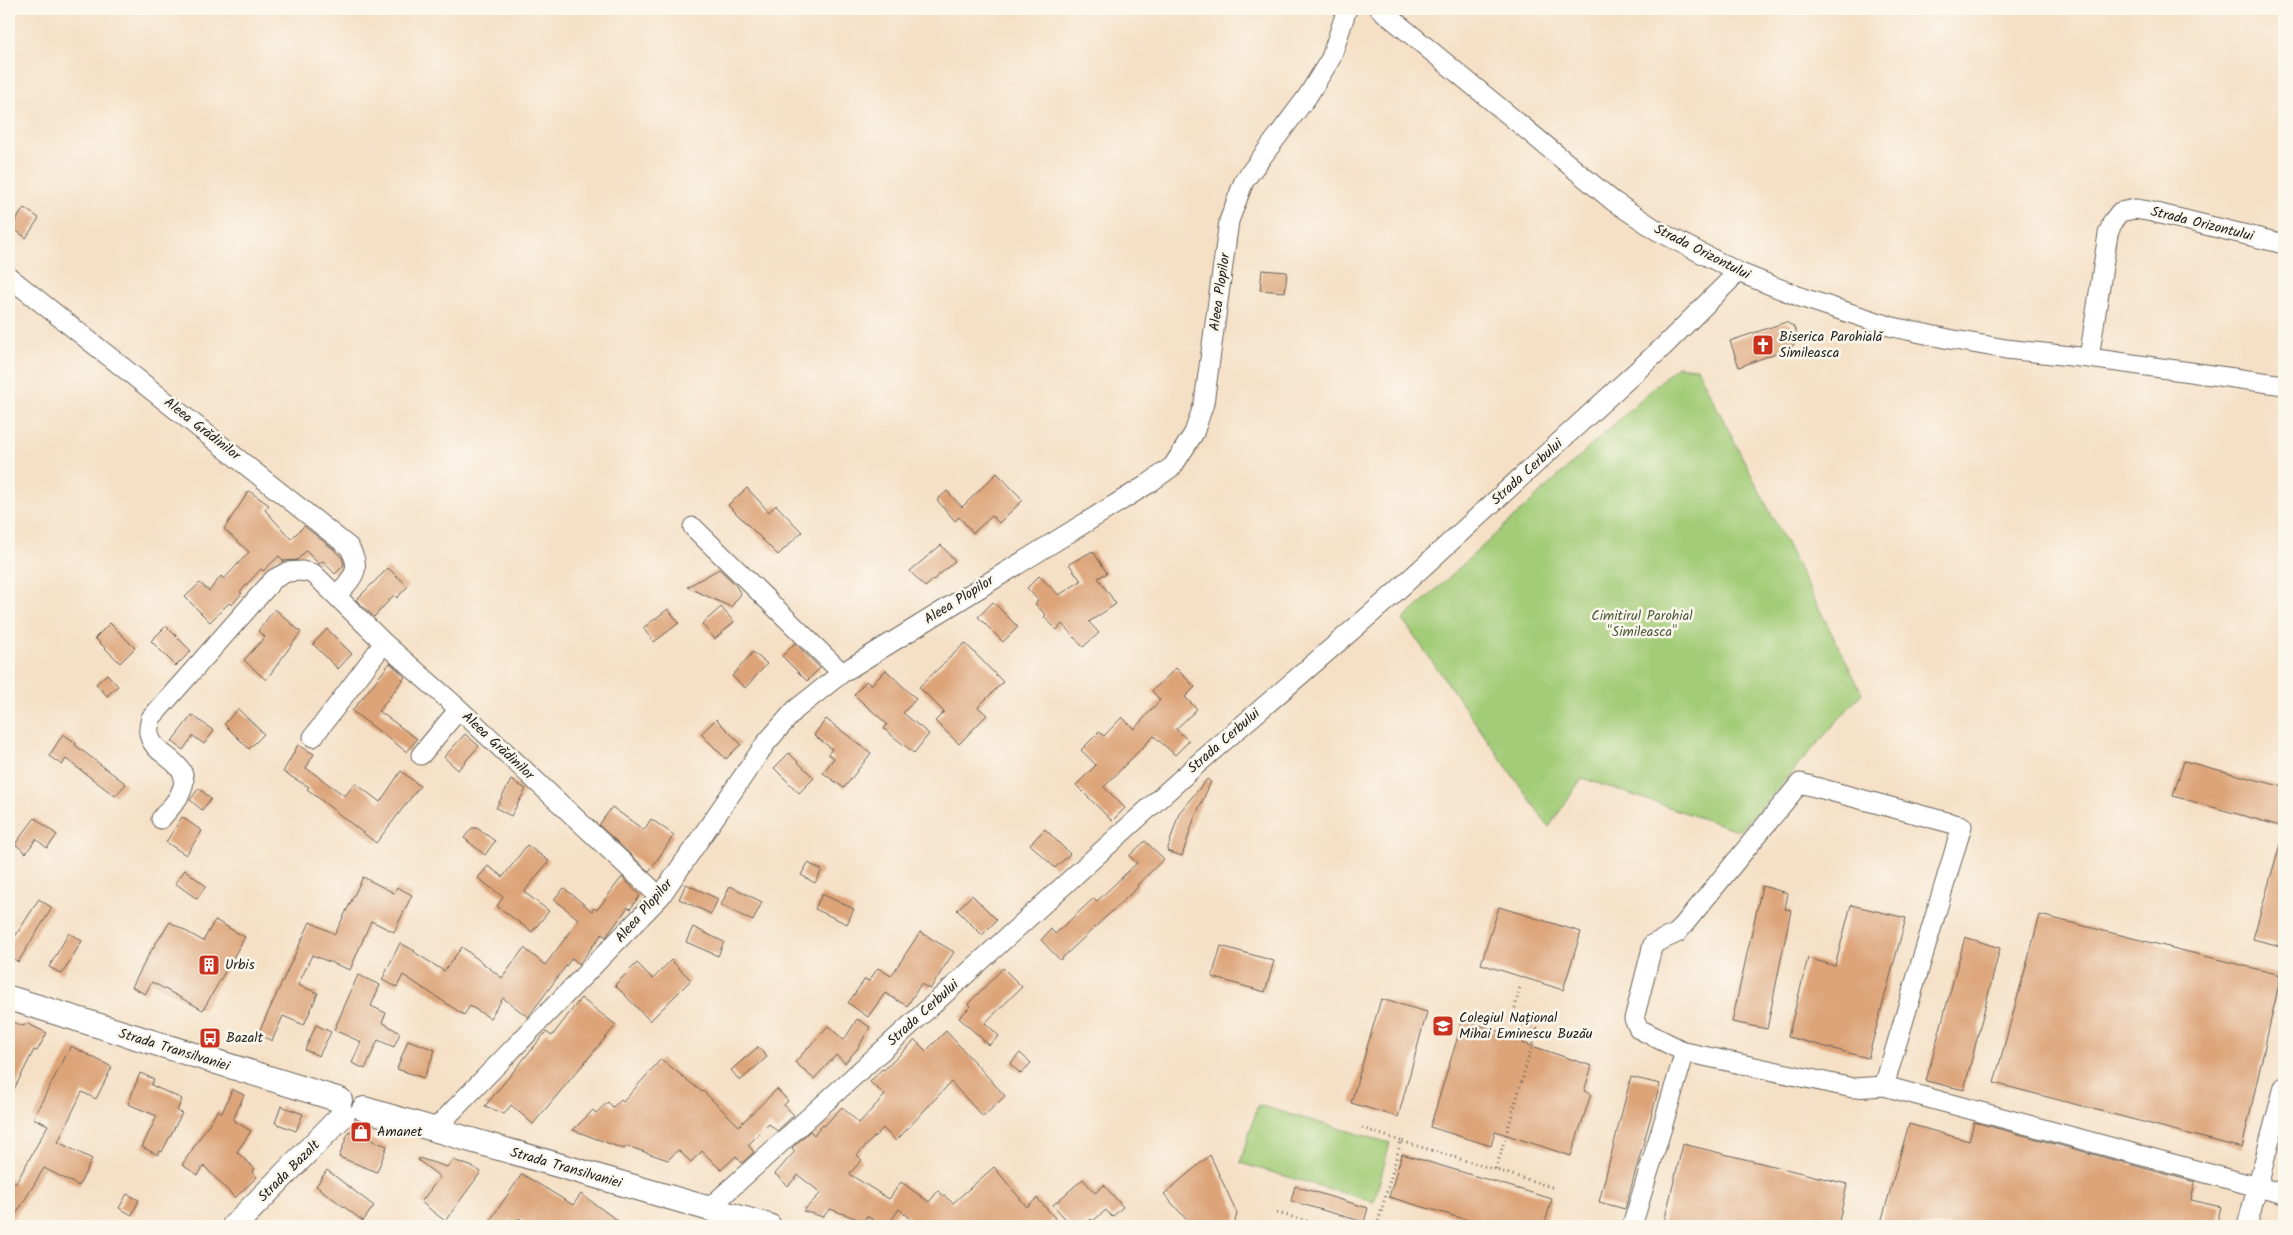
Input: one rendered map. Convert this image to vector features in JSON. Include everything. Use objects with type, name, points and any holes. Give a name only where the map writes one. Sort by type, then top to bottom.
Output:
[{"type":"main road","name":"Strada Transilvaniei","points":[[9,998],[349,1108],[435,1129],[769,1226]]},
{"type":"main road","name":"Strada Bazalt","points":[[234,1226],[349,1108]]},
{"type":"street","name":"Aleea Plopilor","points":[[435,1129],[660,897],[754,760],[780,726],[821,687],[842,672],[1148,484],[1173,466],[1194,434],[1204,403],[1229,221],[1244,181],[1307,96],[1331,58],[1348,9]]},
{"type":"street","name":"Strada Orizontului","points":[[1380,9],[1613,201],[1658,231],[1738,272],[1804,298],[1893,327],[2006,349],[2284,384]]},
{"type":"street","name":"Strada Orizontului","points":[[2089,358],[2108,234],[2113,221],[2120,212],[2135,209],[2148,211],[2284,244]]},
{"type":"street","name":"Strada Cerbului","points":[[708,1209],[1193,768],[1394,593],[1664,346],[1738,272]]},
{"type":"street","name":"Aleea Grădinilor","points":[[9,277],[349,547],[357,560],[356,570],[351,580],[337,595]]},
{"type":"street","points":[[693,527],[842,672]]},
{"type":"street","name":"Aleea Grădinilor","points":[[161,819],[181,793],[183,780],[182,770],[171,759],[156,750],[150,740],[148,731],[151,718],[274,580],[287,572],[302,571],[314,574],[384,643],[459,709],[660,897]]},
{"type":"street","points":[[312,737],[384,643]]},
{"type":"street","points":[[421,755],[459,709]]},
{"type":"street","points":[[1884,1086],[1962,826],[1800,784],[1678,933],[1653,944],[1634,1019],[1639,1029],[1685,1052],[1852,1088],[1884,1086],[2284,1194]]},
{"type":"street","points":[[1632,1226],[1685,1052]]},
{"type":"street","points":[[2246,1226],[2284,1087]]},
{"type":"path","points":[[1496,1170],[1537,1029],[1512,1021],[1520,986]]},
{"type":"path","points":[[1362,1128],[1555,1188]]},
{"type":"path","points":[[1377,1226],[1401,1141]]},
{"type":"path","points":[[1277,1212],[1327,1226]]},
{"type":"green space","name":"Cimitirul Parohial \"Simileasca\"","points":[[1677,366],[1697,368],[1862,693],[1740,831],[1582,778],[1549,827],[1403,620]]},
{"type":"green space","points":[[1258,1105],[1390,1143],[1374,1202],[1240,1163]]},
{"type":"building","points":[[24,208],[39,218],[26,238],[11,227]]},
{"type":"building","points":[[1262,270],[1287,272],[1285,292],[1260,290]]},
{"type":"building","name":"Biserica Parohială Simileasca","points":[[1786,322],[1793,326],[1797,334],[1797,339],[1792,347],[1739,367],[1730,341]]},
{"type":"building","points":[[997,473],[1023,500],[999,523],[992,516],[973,533],[959,517],[955,521],[937,500],[947,491],[962,507]]},
{"type":"building","points":[[747,488],[769,512],[776,505],[802,532],[778,555],[728,505]]},
{"type":"building","points":[[249,491],[269,505],[265,510],[291,539],[304,526],[332,548],[342,558],[344,565],[335,574],[323,561],[319,564],[306,551],[297,560],[284,561],[279,556],[263,571],[261,569],[240,592],[242,593],[232,605],[229,603],[210,622],[185,597],[200,583],[209,591],[221,576],[224,579],[249,552],[224,529]]},
{"type":"building","points":[[941,545],[955,561],[925,587],[910,571]]},
{"type":"building","points":[[1093,551],[1107,573],[1098,578],[1116,604],[1089,622],[1099,633],[1083,647],[1062,624],[1057,630],[1044,617],[1046,615],[1035,604],[1038,600],[1027,588],[1039,576],[1059,595],[1081,581],[1069,564]]},
{"type":"building","points":[[388,568],[408,586],[397,598],[394,595],[374,617],[356,600]]},
{"type":"building","points":[[719,569],[734,583],[741,594],[731,607],[687,587]]},
{"type":"building","points":[[993,602],[1018,627],[1003,642],[978,617]]},
{"type":"building","points":[[721,607],[734,622],[715,639],[702,624]]},
{"type":"building","points":[[275,609],[301,632],[266,680],[244,660],[265,637],[258,631]]},
{"type":"building","points":[[668,609],[679,623],[654,642],[643,628]]},
{"type":"building","points":[[110,623],[135,648],[120,663],[95,638]]},
{"type":"building","points":[[166,626],[191,651],[176,666],[151,641]]},
{"type":"building","points":[[327,629],[352,654],[338,669],[313,644]]},
{"type":"building","points":[[795,643],[820,668],[807,681],[782,656]]},
{"type":"building","points":[[965,643],[1003,682],[978,707],[987,715],[959,744],[935,721],[944,712],[919,687]]},
{"type":"building","points":[[753,652],[767,664],[745,688],[732,676]]},
{"type":"building","points":[[390,663],[405,677],[379,711],[417,739],[407,752],[352,711]]},
{"type":"building","points":[[1176,668],[1195,687],[1185,697],[1197,709],[1176,729],[1189,741],[1175,755],[1154,736],[1129,761],[1104,787],[1125,808],[1112,821],[1076,785],[1096,765],[1081,750],[1099,732],[1104,736],[1122,717],[1134,729],[1160,700],[1152,691]]},
{"type":"building","points":[[886,670],[916,699],[903,713],[929,734],[914,753],[884,729],[887,724],[854,695],[866,681],[871,685]]},
{"type":"building","points":[[107,674],[118,686],[107,696],[96,684]]},
{"type":"building","points":[[238,709],[264,734],[249,749],[224,724]]},
{"type":"building","points":[[192,715],[214,731],[204,744],[193,736],[183,750],[172,741]]},
{"type":"building","points":[[716,719],[741,744],[726,759],[701,734]]},
{"type":"building","points":[[826,719],[871,753],[844,788],[823,773],[834,758],[828,754],[832,749],[814,735]]},
{"type":"building","points":[[63,734],[126,784],[115,796],[66,759],[62,765],[49,756]]},
{"type":"building","points":[[465,734],[479,746],[458,770],[444,757]]},
{"type":"building","points":[[298,745],[314,754],[306,768],[345,796],[355,783],[380,802],[401,771],[420,786],[376,843],[307,789],[309,787],[283,772]]},
{"type":"building","points":[[789,753],[814,778],[799,793],[774,768]]},
{"type":"building","points":[[2184,761],[2284,787],[2284,827],[2173,796]]},
{"type":"building","points":[[1207,779],[1211,782],[1194,819],[1182,856],[1167,851],[1179,813]]},
{"type":"building","points":[[511,780],[526,789],[511,816],[496,808]]},
{"type":"building","points":[[199,788],[211,799],[202,810],[190,800]]},
{"type":"building","points":[[612,807],[644,830],[651,819],[674,835],[649,872],[599,825]]},
{"type":"building","points":[[182,817],[202,831],[186,855],[166,842]]},
{"type":"building","points":[[35,818],[57,835],[47,848],[36,839],[26,853],[15,844]]},
{"type":"building","points":[[472,828],[477,828],[495,841],[485,855],[464,838]]},
{"type":"building","points":[[1045,829],[1070,854],[1055,868],[1030,844]]},
{"type":"building","points":[[1145,841],[1164,859],[1137,885],[1138,887],[1060,960],[1041,940],[1051,929],[1055,934],[1094,898],[1097,901],[1137,863],[1129,856]]},
{"type":"building","points":[[2280,844],[2284,845],[2284,947],[2253,939]]},
{"type":"building","points":[[527,845],[549,861],[524,892],[549,911],[532,932],[497,906],[503,897],[478,878],[488,866],[503,877]]},
{"type":"building","points":[[808,863],[822,870],[815,883],[801,875]]},
{"type":"building","points":[[185,870],[206,886],[197,899],[175,883]]},
{"type":"building","points":[[363,877],[394,893],[397,887],[412,895],[394,932],[371,921],[350,970],[312,955],[298,985],[318,993],[304,1025],[283,1016],[272,1041],[258,1034],[310,922],[335,934]]},
{"type":"building","points":[[622,877],[640,896],[630,909],[628,907],[606,937],[602,934],[579,964],[572,958],[528,1017],[503,998],[490,1018],[470,1006],[464,1015],[403,975],[397,987],[382,980],[400,943],[444,971],[462,947],[502,978],[524,948],[545,965],[579,920],[554,899],[564,888],[592,911],[594,908],[597,910]]},
{"type":"building","points":[[686,884],[718,899],[711,914],[679,899]]},
{"type":"building","points":[[730,886],[762,902],[753,921],[721,905]]},
{"type":"building","points":[[1762,886],[1788,893],[1785,909],[1791,910],[1767,1029],[1732,1022]]},
{"type":"building","points":[[822,894],[854,909],[847,924],[815,909]]},
{"type":"building","points":[[972,895],[997,920],[982,935],[957,910]]},
{"type":"building","points":[[39,899],[52,908],[18,962],[9,956],[9,946]]},
{"type":"building","points":[[1851,905],[1906,918],[1868,1058],[1788,1037],[1808,958],[1835,966]]},
{"type":"building","points":[[1499,907],[1581,932],[1563,990],[1481,964]]},
{"type":"building","points":[[2040,915],[2281,975],[2242,1148],[1994,1083]]},
{"type":"building","points":[[215,920],[245,937],[203,1010],[152,982],[145,994],[132,987],[149,954],[170,922],[203,941]]},
{"type":"building","points":[[693,927],[724,942],[718,956],[686,942]]},
{"type":"building","points":[[920,932],[954,952],[930,989],[921,984],[907,1006],[885,993],[868,1017],[848,1003],[865,979],[869,981],[878,968],[891,976]]},
{"type":"building","points":[[69,933],[82,941],[62,974],[49,967]]},
{"type":"building","points":[[1965,937],[2000,948],[1964,1090],[1926,1081]]},
{"type":"building","points":[[1221,946],[1274,961],[1265,992],[1212,977]]},
{"type":"building","points":[[671,960],[691,980],[650,1021],[615,985],[637,963],[653,979]]},
{"type":"building","points":[[1003,968],[1022,987],[985,1023],[999,1036],[989,1045],[959,1018],[971,1006],[968,1004]]},
{"type":"building","points":[[358,975],[380,985],[371,1006],[386,1013],[382,1022],[400,1033],[394,1047],[378,1040],[365,1069],[352,1063],[361,1042],[334,1030]]},
{"type":"building","points":[[581,998],[616,1025],[533,1124],[511,1105],[504,1114],[485,1106],[546,1032],[552,1036]]},
{"type":"building","points":[[1381,999],[1427,1012],[1398,1117],[1351,1103]]},
{"type":"building","points":[[857,1019],[870,1027],[858,1048],[845,1063],[836,1055],[814,1079],[795,1062],[828,1026],[844,1040]]},
{"type":"building","points":[[1463,1020],[1524,1039],[1523,1043],[1592,1066],[1584,1091],[1591,1094],[1571,1156],[1495,1131],[1491,1146],[1430,1127]]},
{"type":"building","points":[[9,1021],[24,1026],[26,1023],[47,1033],[37,1051],[34,1050],[9,1099]]},
{"type":"building","points":[[316,1025],[331,1032],[319,1056],[305,1050]]},
{"type":"building","points":[[946,1031],[1005,1096],[983,1117],[951,1082],[896,1141],[883,1128],[857,1155],[862,1160],[849,1174],[889,1199],[901,1182],[929,1202],[938,1191],[953,1203],[994,1167],[1027,1207],[1037,1198],[1055,1218],[1045,1226],[938,1226],[930,1219],[924,1226],[920,1226],[899,1209],[890,1222],[887,1220],[882,1226],[867,1216],[863,1221],[830,1209],[823,1217],[803,1211],[821,1193],[798,1175],[788,1186],[775,1174],[795,1151],[792,1148],[810,1131],[814,1135],[842,1107],[859,1123],[885,1095],[870,1082],[882,1069],[884,1070],[915,1040],[926,1051]]},
{"type":"building","points":[[408,1040],[435,1050],[424,1078],[397,1069]]},
{"type":"building","points":[[71,1046],[112,1067],[96,1099],[82,1092],[58,1142],[92,1159],[79,1186],[44,1168],[9,1226],[9,1178],[16,1183],[48,1125],[33,1118]]},
{"type":"building","points":[[758,1047],[767,1057],[740,1081],[731,1070]]},
{"type":"building","points":[[1020,1053],[1031,1063],[1021,1074],[1010,1064]]},
{"type":"building","points":[[661,1059],[703,1091],[739,1126],[777,1089],[788,1101],[784,1105],[794,1115],[777,1131],[769,1124],[748,1145],[754,1152],[742,1163],[736,1156],[721,1170],[702,1151],[691,1162],[678,1150],[668,1160],[627,1146],[624,1149],[573,1130],[593,1110],[596,1113],[608,1102],[613,1107],[621,1100],[623,1102]]},
{"type":"building","points":[[140,1073],[154,1079],[151,1085],[182,1099],[177,1111],[182,1113],[162,1152],[160,1151],[158,1155],[142,1147],[157,1116],[128,1104]]},
{"type":"building","points":[[1631,1077],[1660,1084],[1625,1209],[1599,1202]]},
{"type":"building","points":[[232,1089],[244,1095],[233,1120],[251,1131],[237,1152],[255,1169],[252,1172],[257,1177],[235,1198],[204,1166],[198,1175],[182,1165],[218,1110],[222,1113]]},
{"type":"building","points":[[281,1106],[303,1114],[296,1131],[275,1123]]},
{"type":"building","points":[[1974,1122],[2195,1182],[2191,1200],[2221,1207],[2216,1226],[1880,1226],[1909,1124],[1969,1141]]},
{"type":"building","points":[[349,1131],[387,1146],[377,1172],[339,1157]]},
{"type":"building","points":[[1683,1144],[1847,1184],[1838,1226],[1663,1226]]},
{"type":"building","points":[[1402,1154],[1552,1199],[1544,1226],[1488,1226],[1389,1197]]},
{"type":"building","points":[[1210,1155],[1237,1213],[1234,1226],[1192,1226],[1164,1194]]},
{"type":"building","points":[[419,1158],[447,1167],[453,1160],[481,1172],[445,1221],[421,1202],[440,1177],[418,1160]]},
{"type":"building","points":[[327,1170],[374,1206],[363,1221],[316,1186]]},
{"type":"building","points":[[522,1174],[573,1205],[581,1194],[625,1226],[532,1226],[519,1218],[516,1222],[510,1219],[505,1226],[486,1226]]},
{"type":"building","points":[[1083,1179],[1095,1193],[1104,1185],[1123,1207],[1112,1217],[1106,1210],[1093,1221],[1091,1219],[1083,1226],[1072,1226],[1053,1205]]},
{"type":"building","points":[[1295,1186],[1368,1208],[1364,1222],[1291,1201]]},
{"type":"building","points":[[127,1194],[139,1200],[132,1215],[119,1208]]},
{"type":"place","name":"Biserica Parohială Simileasca","points":[[1763,345]]},
{"type":"place","name":"Urbis","points":[[209,965]]},
{"type":"place","name":"Colegiul Național Mihai Eminescu Buzău","points":[[1443,1026]]},
{"type":"place","name":"Bazalt","points":[[210,1038]]},
{"type":"place","name":"Amanet","points":[[361,1132]]}]
